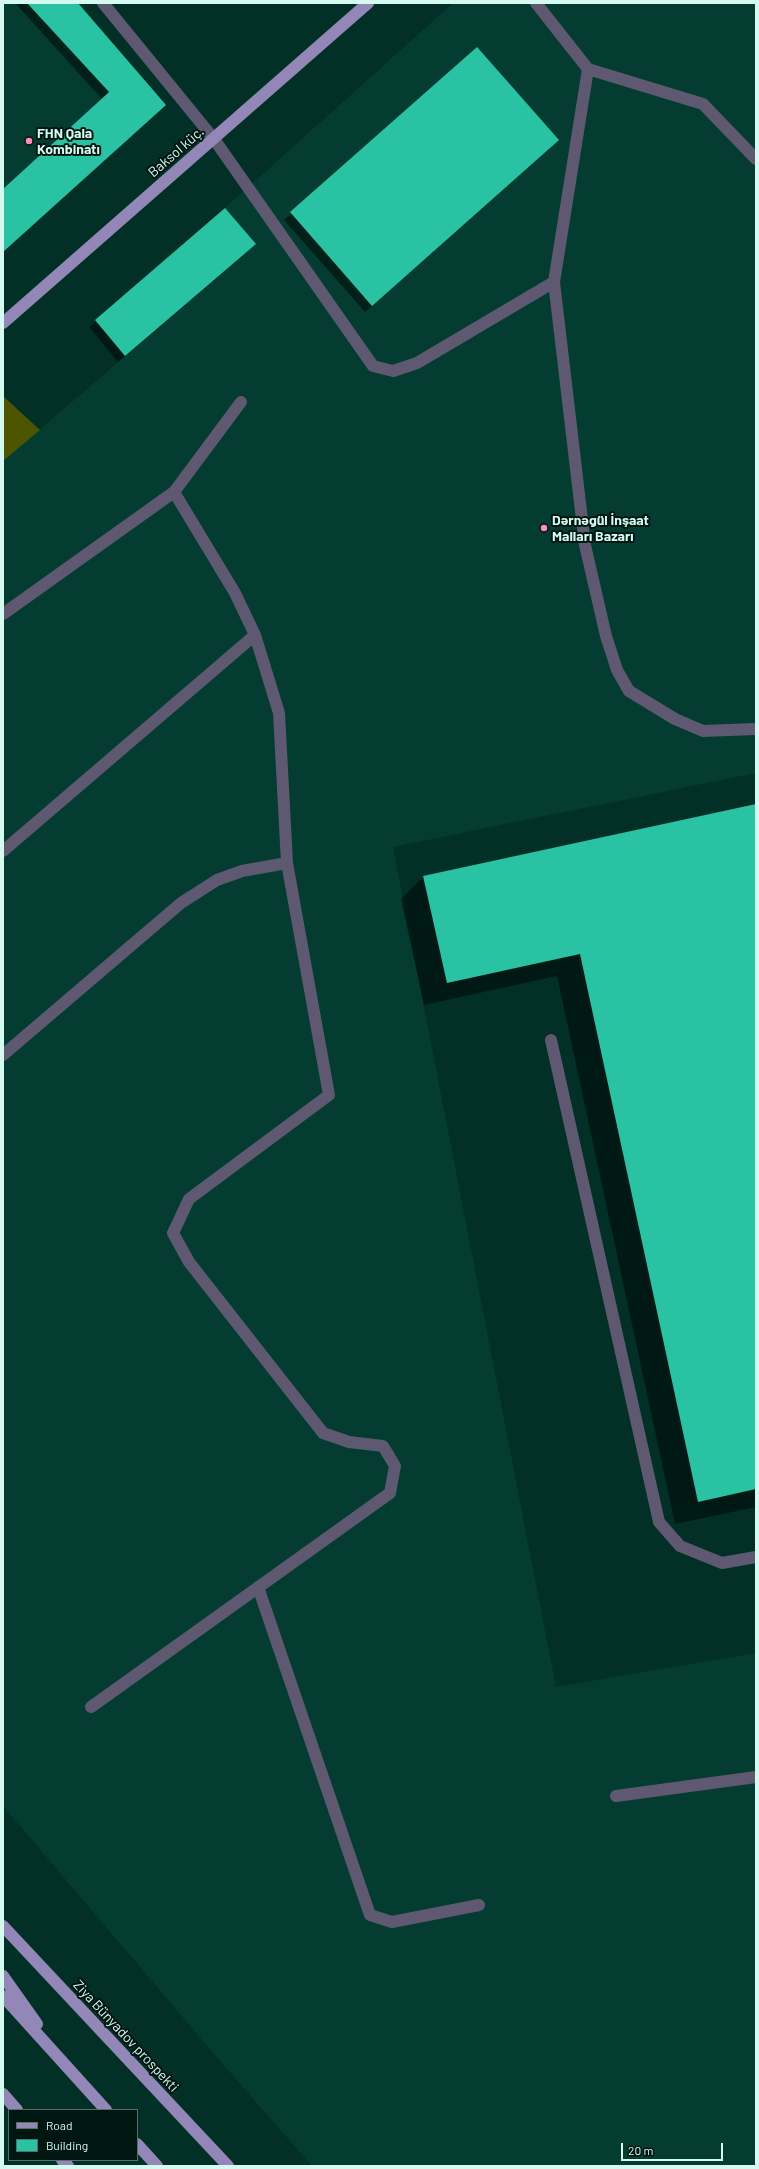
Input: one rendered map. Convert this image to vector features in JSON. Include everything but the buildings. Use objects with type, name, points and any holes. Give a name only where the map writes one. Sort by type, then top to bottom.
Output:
[{"type":"main road","name":"Baksol küç.","points":[[3,323],[368,3]]},
{"type":"main road","name":"Ziya Bünyadov prospekti","points":[[3,1926],[228,2166]]},
{"type":"main road","points":[[3,1976],[72,2072]]},
{"type":"main road","points":[[3,1996],[105,2109]]},
{"type":"main road","points":[[3,2094],[15,2109]]},
{"type":"main road","points":[[3,2102],[14,2109]]},
{"type":"main road","points":[[138,2145],[157,2166]]},
{"type":"lane","points":[[104,3],[214,139],[373,366],[393,371],[417,363],[554,282]]},
{"type":"lane","points":[[536,3],[588,69],[703,104],[756,159]]},
{"type":"lane","points":[[588,69],[554,282],[585,545],[606,636],[617,670],[629,691],[675,719],[703,731],[756,730]]},
{"type":"lane","points":[[3,614],[174,492],[241,402]]},
{"type":"lane","points":[[91,1707],[390,1493],[395,1466],[383,1446],[349,1442],[323,1434],[189,1262],[174,1233],[189,1199],[329,1095],[287,863],[279,713],[255,635],[235,593],[174,492]]},
{"type":"lane","points":[[3,851],[255,635]]},
{"type":"lane","points":[[3,1055],[181,903],[217,880],[242,871],[287,863]]},
{"type":"lane","points":[[551,1040],[659,1522],[680,1546],[722,1563],[756,1557]]},
{"type":"lane","points":[[258,1588],[370,1915],[392,1922],[479,1905]]},
{"type":"lane","points":[[616,1796],[756,1777]]},
{"type":"shaded area","name":"FHN Qala Kombinatı","points":[[3,3],[27,3],[109,92],[3,189]]},
{"type":"shaded area","points":[[453,3],[756,3],[756,773],[393,847],[556,1687],[756,1653],[756,2166],[312,2166],[214,2054],[3,1806],[3,461],[256,244],[225,208]]},
{"type":"green space","points":[[3,396],[40,430],[3,461]]},
{"type":"place","name":"FHN Qala Kombinatı","points":[[29,141]]},
{"type":"place","name":"Dərnəgül İnşaat Malları Bazarı","points":[[544,528]]}]
